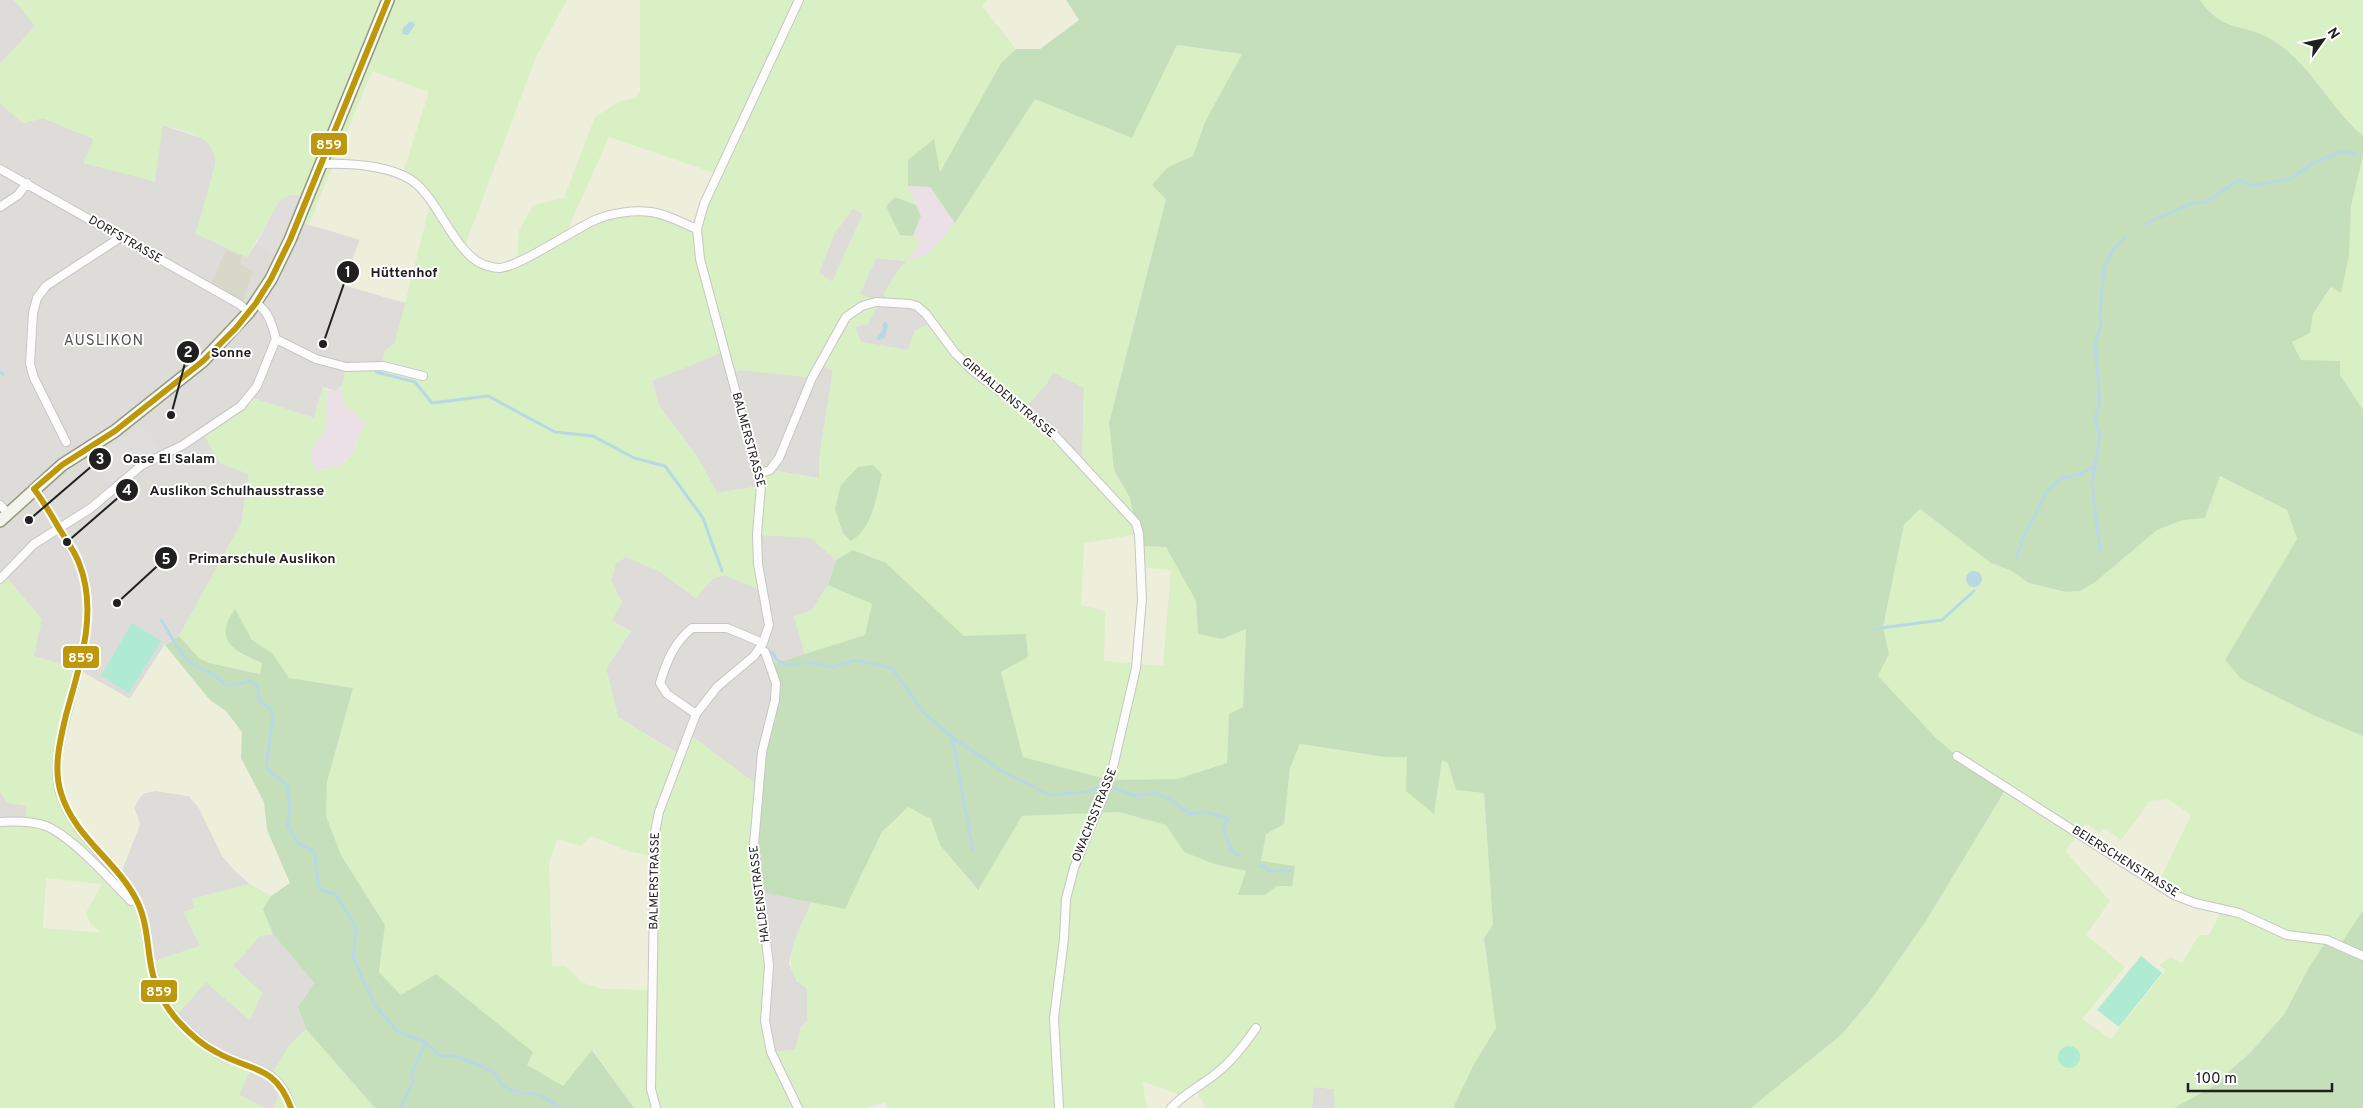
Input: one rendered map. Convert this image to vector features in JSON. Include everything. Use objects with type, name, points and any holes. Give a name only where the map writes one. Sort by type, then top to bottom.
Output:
[{"type":"main road","points":[[3,513],[62,465],[115,431],[197,367],[223,342],[252,307],[282,258],[388,0]]},
{"type":"street","name":"BALMERSTRASSE","points":[[656,1108],[651,1089],[655,832],[658,812],[696,714],[717,687],[748,664],[761,646],[769,625],[758,564],[757,534],[762,493],[700,259],[697,229],[704,204],[799,0]]},
{"type":"street","points":[[322,164],[368,166],[402,176],[412,181],[431,201],[470,257],[485,266],[500,268],[517,262],[596,219],[624,212],[651,212],[697,229]]},
{"type":"street","name":"DORFSTRASSE","points":[[0,169],[210,290],[239,304],[265,310],[271,320],[276,340]]},
{"type":"street","points":[[0,208],[18,195],[27,183]]},
{"type":"street","points":[[66,442],[34,378],[30,364],[32,313],[37,298],[46,286],[121,237]]},
{"type":"street","name":"GIRHALDENSTRASSE","points":[[758,474],[770,470],[779,458],[812,378],[846,317],[862,306],[876,302],[910,304],[926,314],[955,353],[972,370],[1049,429],[1136,523]]},
{"type":"street","points":[[0,579],[34,544],[91,508],[147,462],[183,445],[241,406],[257,386],[276,340],[316,359],[346,367],[383,366],[423,376]]},
{"type":"street","points":[[34,489],[59,528],[82,571],[87,614],[85,636],[58,749],[57,773],[60,794],[69,815],[136,899],[143,918],[154,978],[163,999],[175,1017],[190,1033],[216,1052],[271,1075],[283,1086],[291,1108]]},
{"type":"street","name":"OWACHSSTRASSE","points":[[1059,1108],[1054,1018],[1064,938],[1066,899],[1074,868],[1113,773],[1136,668],[1141,628],[1142,591],[1139,534],[1136,523]]},
{"type":"street","points":[[696,714],[667,694],[660,683],[667,658],[682,636],[692,628],[727,628],[761,646]]},
{"type":"street","name":"HALDENSTRASSE","points":[[761,646],[776,683],[775,700],[762,752],[754,845],[769,965],[765,1021],[771,1052],[798,1108]]},
{"type":"street","name":"BEIERSCHENSTRASSE","points":[[1957,756],[2174,894],[2195,903],[2239,914],[2287,936],[2327,940],[2363,956]]},
{"type":"street","points":[[0,822],[35,823],[52,829],[131,901],[136,899]]},
{"type":"street","points":[[1171,1108],[1182,1096],[1216,1074],[1235,1057],[1256,1028]]},
{"type":"shaded area","points":[[0,0],[14,0],[36,26],[0,64]]},
{"type":"shaded area","points":[[0,103],[23,123],[43,118],[94,139],[84,163],[154,181],[162,125],[204,139],[212,145],[216,155],[196,234],[247,257],[256,244],[298,222],[360,239],[343,285],[406,303],[395,343],[384,352],[383,366],[346,367],[342,385],[335,391],[323,387],[314,418],[249,397],[220,463],[249,474],[241,524],[179,636],[164,645],[130,699],[77,669],[34,656],[0,579]]},
{"type":"shaded area","points":[[908,186],[930,187],[955,223],[928,254],[907,261],[919,242],[913,236],[921,216]]},
{"type":"shaded area","points":[[290,195],[308,196],[282,258],[256,244],[279,201]]},
{"type":"shaded area","points":[[853,208],[863,214],[832,282],[819,273],[834,234]]},
{"type":"shaded area","points":[[226,250],[242,256],[240,264],[253,271],[242,303],[210,286]]},
{"type":"shaded area","points":[[876,258],[907,261],[897,272],[917,306],[933,322],[915,331],[908,350],[861,342],[855,326],[868,324],[876,301],[860,294]]},
{"type":"shaded area","points":[[725,351],[731,373],[740,370],[819,365],[833,369],[819,460],[819,478],[770,470],[761,486],[717,493],[698,458],[659,405],[652,380]]},
{"type":"shaded area","points":[[1053,372],[1084,388],[1082,467],[1024,409],[1047,383]]},
{"type":"shaded area","points":[[342,385],[343,404],[365,422],[352,454],[338,467],[314,471],[310,452],[325,428],[327,390],[335,391]]},
{"type":"shaded area","points":[[142,425],[158,451],[143,460],[113,486],[90,459]]},
{"type":"shaded area","points":[[757,534],[811,538],[836,560],[828,585],[811,611],[794,616],[805,654],[770,665],[776,683],[759,786],[688,734],[680,755],[618,717],[606,669],[631,631],[611,621],[622,602],[611,581],[616,563],[626,557],[659,571],[696,598],[712,579],[724,575]]},
{"type":"shaded area","points":[[0,791],[8,803],[26,805],[26,822],[0,822]]},
{"type":"shaded area","points":[[156,791],[189,796],[199,808],[235,871],[250,884],[192,899],[195,908],[184,912],[200,946],[151,962],[119,878],[140,824],[134,808],[139,798],[145,793]]},
{"type":"shaded area","points":[[760,892],[811,902],[789,964],[797,981],[807,989],[807,1021],[801,1027],[795,1050],[771,1052]]},
{"type":"shaded area","points":[[273,934],[314,983],[298,1007],[306,1029],[289,1046],[283,1086],[273,1108],[266,1108],[239,1095],[216,1052],[175,1017],[206,982],[250,1020],[262,993],[233,966],[260,936]]},
{"type":"shaded area","points":[[1314,1087],[1334,1089],[1334,1108],[1312,1108]]},
{"type":"green space","points":[[14,0],[567,0],[536,57],[464,248],[471,257],[500,268],[517,262],[519,231],[533,205],[564,198],[595,117],[618,102],[635,98],[640,91],[640,0],[988,0],[982,6],[1016,49],[1001,63],[939,173],[908,186],[916,205],[895,197],[900,234],[913,236],[920,241],[908,261],[928,254],[955,223],[1035,99],[1132,138],[1177,45],[1242,54],[1205,122],[1193,156],[1169,167],[1166,199],[1109,423],[1114,470],[1130,498],[1139,534],[1084,543],[1081,605],[1105,611],[1104,661],[1163,666],[1171,570],[1142,567],[1140,546],[1166,547],[1196,601],[1198,634],[1222,639],[1246,629],[1243,707],[1229,715],[1227,763],[1177,779],[1110,780],[1023,757],[1001,672],[1028,657],[1026,635],[964,636],[886,563],[853,550],[836,560],[811,538],[757,535],[764,592],[724,575],[712,579],[696,598],[659,571],[626,557],[616,563],[611,581],[622,602],[612,621],[631,631],[606,669],[618,717],[679,755],[688,733],[759,786],[754,845],[769,965],[765,1021],[771,1052],[795,1050],[801,1027],[807,1021],[807,989],[797,980],[792,970],[791,959],[796,937],[811,902],[845,909],[882,832],[908,807],[931,819],[940,845],[977,890],[1022,816],[1119,812],[1166,825],[1184,852],[1214,864],[1246,871],[1239,895],[1265,895],[1277,886],[1292,886],[1261,862],[1266,834],[1284,823],[1290,768],[1300,744],[1385,757],[1407,757],[1434,814],[1442,760],[1448,762],[1456,790],[1484,793],[1493,925],[1484,939],[1496,1028],[1474,1064],[1453,1108],[1334,1108],[1334,1089],[1314,1087],[1312,1108],[1206,1108],[1194,1087],[1182,1096],[1142,1081],[1147,1108],[888,1108],[885,1102],[866,1108],[634,1108],[593,1050],[563,1086],[401,995],[379,972],[385,925],[341,855],[326,816],[327,782],[353,688],[289,678],[272,653],[252,640],[245,629],[238,653],[262,663],[260,674],[209,663],[199,658],[179,636],[241,524],[249,474],[220,463],[202,432],[249,397],[314,418],[323,387],[327,390],[325,428],[310,452],[314,471],[336,467],[343,463],[357,443],[365,422],[343,404],[342,385],[346,367],[383,366],[384,352],[395,343],[431,201],[402,176],[429,92],[372,71],[309,224],[298,222],[279,202],[247,257],[196,234],[215,165],[211,147],[198,136],[163,125],[155,181],[83,163],[94,139],[43,118],[23,123],[0,103],[0,64],[35,26]],"holes":[[[609,137],[718,174],[697,229],[651,212],[597,219],[565,235]],[[853,209],[863,214],[832,282],[819,273],[834,234]],[[876,258],[906,261],[883,294],[889,302],[917,306],[932,322],[915,331],[908,350],[861,342],[855,327],[868,324],[877,308],[876,301],[860,294]],[[724,352],[731,373],[740,370],[812,378],[819,365],[833,370],[819,460],[819,478],[770,470],[758,474],[761,486],[717,493],[698,458],[659,405],[652,381]],[[1053,372],[1084,388],[1082,466],[1024,409],[1047,383]],[[591,836],[628,851],[655,856],[653,990],[602,989],[581,982],[566,966],[552,966],[549,863],[557,839],[581,846]]]},
{"type":"green space","points":[[567,0],[640,0],[640,91],[635,98],[618,102],[595,117],[564,198],[517,262],[500,268],[485,265],[464,248],[536,57]]},
{"type":"green space","points":[[988,0],[1066,0],[1080,19],[1040,49],[1016,49],[982,6]]},
{"type":"green space","points":[[1066,0],[2200,0],[2208,10],[2224,22],[2269,38],[2296,59],[2340,112],[2363,136],[2363,156],[2351,206],[2349,256],[2341,293],[2331,287],[2313,314],[2310,333],[2292,342],[2301,360],[2340,361],[2340,375],[2363,410],[2363,736],[2313,715],[2241,679],[2225,660],[2297,539],[2287,510],[2220,476],[2205,518],[2183,520],[2157,530],[2094,583],[2080,591],[2066,592],[2029,583],[2010,570],[1991,563],[1920,509],[1904,525],[1883,627],[1889,654],[1878,676],[1936,738],[1957,756],[2007,787],[1926,921],[1870,1001],[1841,1035],[1751,1108],[1453,1108],[1474,1064],[1496,1028],[1484,938],[1493,925],[1484,793],[1456,790],[1448,763],[1442,760],[1434,814],[1406,791],[1407,757],[1385,757],[1300,744],[1290,768],[1284,824],[1266,834],[1261,861],[1295,866],[1292,886],[1277,886],[1265,895],[1238,895],[1246,871],[1214,864],[1184,852],[1166,825],[1119,812],[1022,816],[978,890],[940,845],[931,819],[908,807],[882,832],[845,909],[760,892],[754,845],[759,786],[775,700],[770,665],[865,635],[872,604],[828,585],[836,560],[853,550],[886,563],[964,636],[1026,634],[1028,657],[1001,672],[1023,757],[1110,780],[1177,779],[1227,763],[1229,714],[1243,707],[1246,629],[1222,639],[1198,634],[1196,601],[1166,547],[1140,546],[1130,498],[1114,470],[1109,423],[1166,199],[1152,185],[1168,167],[1193,156],[1205,122],[1242,54],[1177,45],[1132,138],[1035,99],[955,223],[930,187],[908,186],[908,160],[934,139],[940,172],[1001,63],[1016,49],[1040,49],[1079,20]]},
{"type":"green space","points":[[2200,0],[2363,0],[2363,136],[2340,112],[2307,71],[2283,48],[2259,34],[2224,22],[2208,10]]},
{"type":"green space","points":[[372,71],[430,92],[431,201],[406,303],[343,285],[360,240],[309,224]]},
{"type":"green space","points":[[608,137],[718,174],[697,229],[565,236]]},
{"type":"green space","points":[[2363,156],[2363,410],[2340,375],[2301,360],[2292,341],[2310,333],[2313,314],[2332,287],[2341,292],[2349,256],[2351,206]]},
{"type":"green space","points":[[895,197],[916,205],[921,216],[913,236],[900,235],[886,206]]},
{"type":"green space","points":[[873,465],[882,474],[875,502],[869,520],[851,541],[843,533],[835,509],[841,485],[858,467]]},
{"type":"green space","points":[[2220,476],[2287,510],[2297,539],[2225,660],[2241,679],[2313,715],[2363,736],[2363,910],[2341,945],[2327,940],[2309,967],[2285,1013],[2251,1052],[2210,1088],[2174,1108],[1751,1108],[1841,1035],[1870,1001],[1926,921],[2007,787],[1957,756],[1936,738],[1878,676],[1889,654],[1883,627],[1904,525],[1920,509],[1991,563],[2010,570],[2029,583],[2066,592],[2080,591],[2093,583],[2157,530],[2183,520],[2205,518]],"holes":[[[2168,799],[2191,815],[2160,880],[2174,895],[2222,909],[2209,935],[2199,935],[2182,963],[2170,957],[2159,965],[2166,970],[2111,1039],[2082,1019],[2125,967],[2086,935],[2110,901],[2065,851],[2086,823],[2100,833],[2104,828],[2121,840],[2150,801]]]},
{"type":"green space","points":[[1139,534],[1171,570],[1163,666],[1104,661],[1105,611],[1081,605],[1084,543]]},
{"type":"green space","points":[[4,574],[42,619],[34,656],[77,669],[57,773],[69,815],[136,899],[151,962],[200,946],[184,912],[195,908],[191,899],[250,884],[271,896],[264,909],[273,934],[260,936],[233,966],[262,993],[250,1020],[206,982],[175,1017],[216,1052],[252,1067],[239,1095],[266,1108],[0,1108],[0,822],[26,822],[26,806],[8,803],[0,791],[0,579]],"holes":[[[46,878],[102,884],[86,913],[90,923],[101,933],[43,928]]]},
{"type":"green space","points":[[828,585],[872,604],[865,635],[805,654],[794,616],[811,611]]},
{"type":"green space","points":[[235,609],[252,640],[272,653],[289,678],[353,688],[327,782],[326,816],[341,855],[385,925],[379,972],[401,995],[436,974],[533,1052],[527,1065],[563,1086],[592,1050],[634,1108],[375,1108],[306,1029],[298,1007],[314,983],[273,934],[263,909],[271,896],[290,883],[267,830],[264,802],[241,758],[242,732],[226,711],[210,700],[165,645],[179,636],[199,658],[209,663],[260,674],[262,663],[237,651],[228,641],[226,627]]},
{"type":"green space","points":[[132,623],[161,641],[129,693],[101,676]]},
{"type":"green space","points":[[165,645],[210,700],[226,711],[242,732],[241,758],[264,802],[267,830],[290,883],[271,896],[235,871],[222,856],[199,808],[189,796],[156,791],[144,793],[134,808],[140,824],[119,878],[69,815],[57,773],[77,669],[130,699]]},
{"type":"green space","points":[[2167,799],[2192,815],[2160,880],[2222,909],[2209,935],[2199,935],[2182,964],[2159,965],[2167,970],[2111,1039],[2082,1019],[2125,967],[2085,935],[2065,851],[2086,823],[2100,833],[2104,828],[2121,839],[2150,801]]},
{"type":"green space","points":[[591,836],[628,851],[655,856],[653,990],[602,989],[581,982],[566,966],[552,967],[549,863],[557,839],[581,846]]},
{"type":"green space","points":[[46,878],[102,884],[102,933],[43,928]]},
{"type":"green space","points":[[2363,910],[2363,1108],[2174,1108],[2210,1088],[2251,1052],[2285,1013],[2309,967],[2327,940],[2341,944]]},
{"type":"green space","points":[[2141,956],[2162,973],[2119,1027],[2097,1010]]},
{"type":"green space","points":[[306,1029],[375,1108],[273,1108],[283,1086],[271,1075],[289,1046]]},
{"type":"green space","points":[[2069,1046],[2077,1049],[2080,1057],[2077,1065],[2069,1068],[2061,1065],[2058,1057],[2061,1049]]},
{"type":"green space","points":[[1141,1081],[1182,1096],[1194,1087],[1206,1108],[1147,1108]]},
{"type":"water","points":[[409,22],[413,22],[415,25],[408,35],[402,34],[403,28]]},
{"type":"water","points":[[886,321],[888,325],[885,338],[879,340],[877,338],[883,329],[882,324]]},
{"type":"water","points":[[1971,571],[1977,571],[1982,576],[1980,585],[1971,587],[1966,582],[1966,576]]},
{"type":"waterway","points":[[2145,224],[2192,203],[2206,202],[2239,180],[2253,186],[2292,178],[2314,162],[2344,151],[2354,154]]},
{"type":"waterway","points":[[2016,559],[2023,538],[2048,490],[2062,478],[2079,475],[2095,466],[2100,436],[2095,418],[2100,403],[2095,344],[2101,325],[2100,315],[2104,267],[2114,248],[2126,237]]},
{"type":"waterway","points":[[376,372],[415,382],[432,403],[488,396],[555,432],[593,436],[634,458],[665,466],[703,518],[722,571]]},
{"type":"waterway","points":[[2095,466],[2092,485],[2100,551]]},
{"type":"waterway","points":[[1873,629],[1942,620],[1974,591]]},
{"type":"waterway","points":[[161,620],[189,661],[198,668],[220,679],[224,684],[234,685],[250,681],[257,685],[260,701],[272,711],[273,720],[267,769],[287,785],[290,806],[287,825],[298,843],[312,850],[315,855],[318,884],[322,890],[336,895],[353,922],[356,930],[353,957],[374,1004],[397,1031],[425,1042],[440,1056],[457,1056],[494,1072],[502,1085],[513,1091],[541,1095],[560,1108]]},
{"type":"waterway","points":[[772,652],[777,660],[786,665],[807,662],[831,667],[855,660],[892,668],[923,712],[951,736],[1002,771],[1049,795],[1086,792],[1101,787]]},
{"type":"waterway","points":[[952,736],[973,851]]},
{"type":"waterway","points":[[1114,788],[1136,796],[1157,793],[1176,803],[1189,814],[1206,812],[1228,819],[1223,828],[1231,849],[1239,856]]},
{"type":"waterway","points":[[1259,866],[1265,866],[1269,871],[1291,871]]},
{"type":"waterway","points":[[400,1108],[413,1082],[412,1072],[425,1043]]},
{"type":"transit line","name":"859","points":[[34,489],[62,465],[115,431],[203,361],[236,328],[256,303],[271,279],[290,240],[388,0]]},
{"type":"transit line","name":"859","points":[[34,489],[71,546],[85,582],[87,601],[85,640],[64,725],[57,764],[61,793],[67,809],[85,836],[119,873],[137,901],[144,922],[154,976],[163,1000],[178,1021],[191,1034],[211,1049],[269,1076],[285,1094],[291,1108]]},
{"type":"place","name":"Hüttenhof","points":[[323,344]]},
{"type":"place","name":"Sonne","points":[[171,415]]},
{"type":"place","name":"Oase El Salam","points":[[29,520]]},
{"type":"place","name":"Auslikon Schulhausstrasse","points":[[67,542]]},
{"type":"place","name":"Primarschule Auslikon","points":[[117,603]]},
{"type":"district","name":"AUSLIKON","points":[[104,341]]}]
